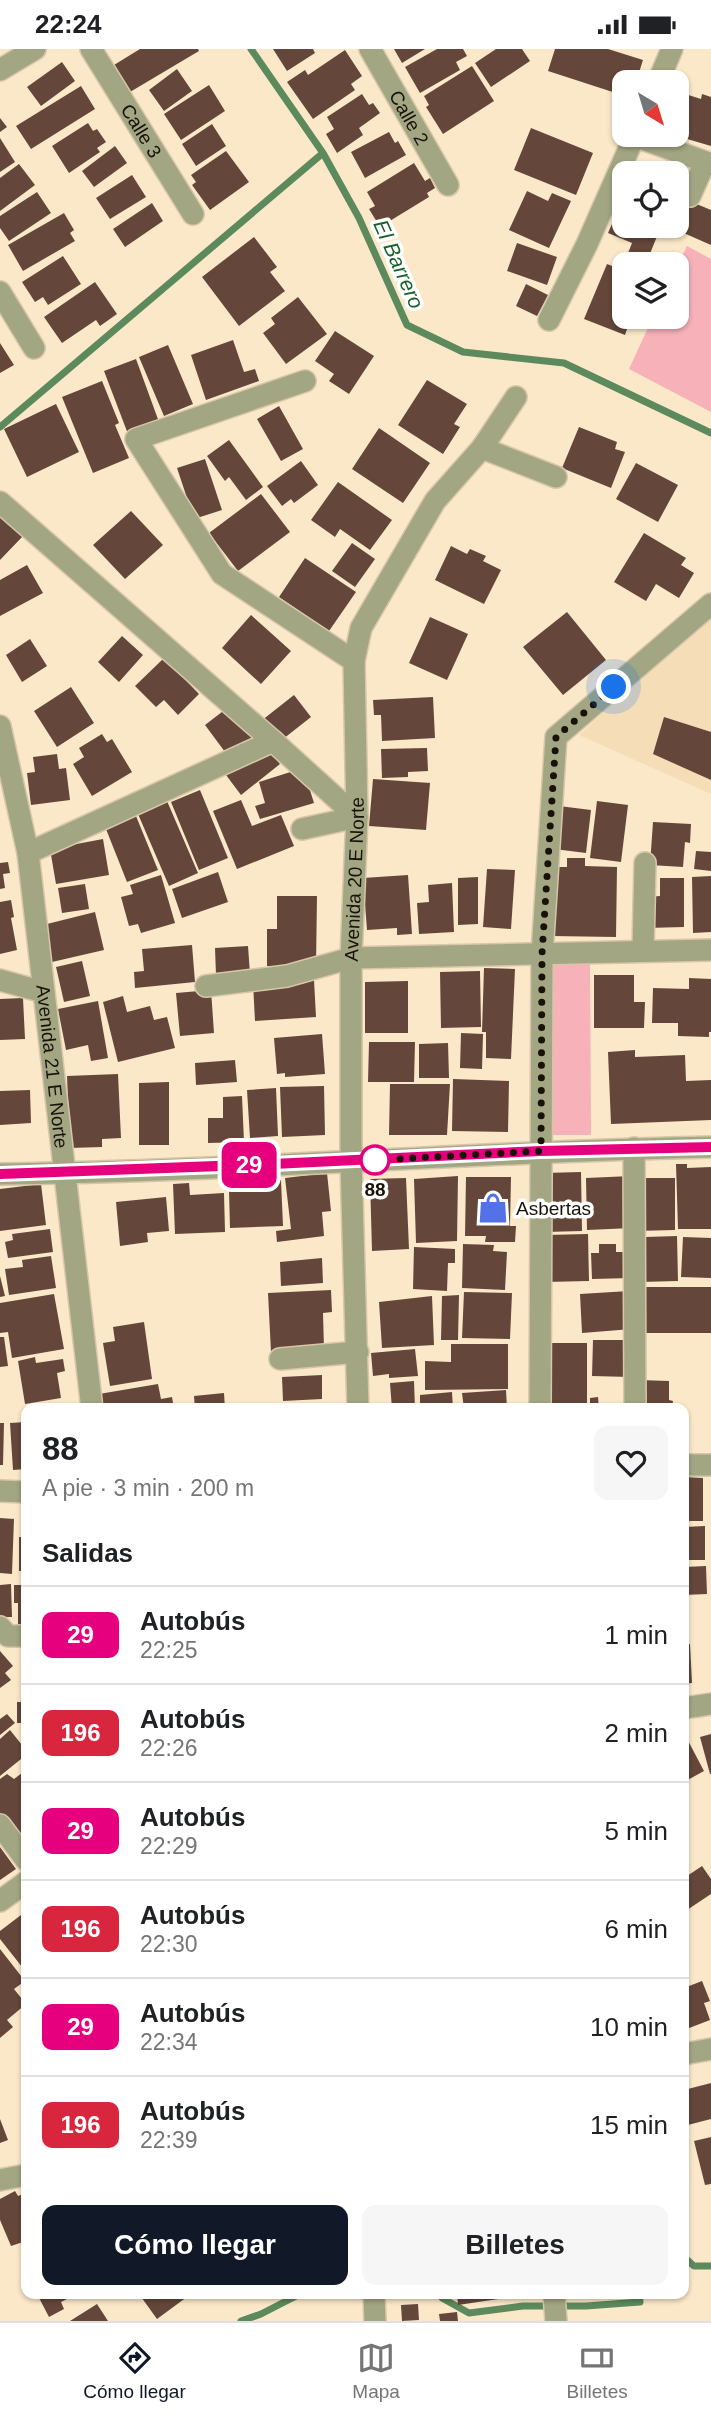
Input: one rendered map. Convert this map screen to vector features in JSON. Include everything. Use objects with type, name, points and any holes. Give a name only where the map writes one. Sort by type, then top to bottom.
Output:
[{"type":"street","points":[[0,71],[35,49]]},
{"type":"street","name":"Calle 3","points":[[91,49],[193,214]]},
{"type":"street","name":"Calle 2","points":[[370,49],[448,184]]},
{"type":"street","points":[[663,70],[672,49]]},
{"type":"street","points":[[549,320],[587,244],[629,147]]},
{"type":"street","points":[[666,147],[708,163],[690,196]]},
{"type":"street","points":[[0,292],[34,348]]},
{"type":"street","points":[[305,381],[136,439],[222,574],[354,661]]},
{"type":"street","name":"Avenida 20 E Norte","points":[[358,1403],[351,1161],[351,958],[357,817],[354,661],[361,628],[435,501],[482,448],[516,397]]},
{"type":"street","points":[[482,448],[556,477]]},
{"type":"street","points":[[0,502],[357,817]]},
{"type":"street","points":[[540,1403],[542,954],[556,737],[711,604]]},
{"type":"street","name":"Avenida 21 E Norte","points":[[0,726],[28,853],[91,1403]]},
{"type":"street","points":[[28,853],[274,741]]},
{"type":"street","points":[[302,829],[357,817]]},
{"type":"street","points":[[643,951],[645,863]]},
{"type":"street","points":[[206,986],[287,977],[351,958],[711,950]]},
{"type":"street","points":[[0,980],[43,992]]},
{"type":"street","points":[[0,1174],[541,1151],[711,1147]]},
{"type":"street","points":[[634,1149],[635,1403]]},
{"type":"street","points":[[279,1359],[358,1352]]},
{"type":"street","points":[[689,1465],[711,1465]]},
{"type":"street","points":[[0,1491],[21,1492]]},
{"type":"street","points":[[0,1626],[8,1636],[21,1636]]},
{"type":"street","points":[[689,1707],[711,1704]]},
{"type":"street","points":[[0,1825],[21,1853]]},
{"type":"street","points":[[0,1901],[21,1886]]},
{"type":"street","points":[[689,2053],[711,2049]]},
{"type":"street","points":[[0,2180],[21,2176]]},
{"type":"street","points":[[374,2299],[375,2321]]},
{"type":"street","points":[[554,2299],[556,2321]]},
{"type":"shaded area","points":[[687,246],[711,259],[711,412],[629,369],[647,329],[689,329],[689,252],[684,252]]},
{"type":"shaded area","points":[[711,614],[711,794],[579,735]]},
{"type":"shaded area","points":[[550,962],[590,962],[591,1135],[551,1135]]},
{"type":"building","points":[[140,49],[199,51],[130,92],[114,65]]},
{"type":"building","points":[[273,49],[313,49],[315,53],[287,71]]},
{"type":"building","points":[[394,49],[425,49],[402,63]]},
{"type":"building","points":[[437,49],[463,49],[467,56],[456,62],[460,70],[420,93],[405,67]]},
{"type":"building","points":[[496,49],[522,49],[530,61],[491,87],[475,63]]},
{"type":"building","points":[[555,49],[608,49],[643,60],[640,70],[612,70],[612,92],[548,71]]},
{"type":"building","points":[[345,50],[362,76],[351,84],[355,90],[313,119],[287,82],[305,70],[308,75]]},
{"type":"building","points":[[62,62],[75,81],[41,106],[27,87]]},
{"type":"building","points":[[472,66],[494,101],[443,134],[426,107],[429,105],[424,96]]},
{"type":"building","points":[[177,69],[192,91],[164,111],[149,90]]},
{"type":"building","points":[[209,85],[225,111],[181,140],[164,114]]},
{"type":"building","points":[[81,86],[95,109],[31,149],[16,126]]},
{"type":"building","points":[[362,94],[369,105],[373,103],[380,113],[359,128],[363,135],[337,153],[326,134],[334,129],[327,117]]},
{"type":"building","points":[[702,94],[711,97],[711,146],[690,140],[690,96],[701,99]]},
{"type":"building","points":[[0,118],[7,127],[0,132]]},
{"type":"building","points":[[88,123],[93,131],[97,129],[106,142],[97,148],[100,152],[69,173],[52,146]]},
{"type":"building","points":[[212,124],[226,146],[196,166],[182,144]]},
{"type":"building","points":[[531,128],[593,153],[576,195],[514,170]]},
{"type":"building","points":[[389,132],[406,155],[365,178],[351,152]]},
{"type":"building","points":[[0,138],[15,162],[0,172]]},
{"type":"building","points":[[115,146],[127,163],[94,187],[82,171]]},
{"type":"building","points":[[226,151],[249,182],[210,210],[192,185],[196,182],[191,175]]},
{"type":"building","points":[[414,163],[425,181],[430,178],[435,188],[427,193],[429,197],[380,227],[369,209],[375,206],[367,192]]},
{"type":"building","points":[[19,164],[35,185],[0,211],[0,178]]},
{"type":"building","points":[[132,175],[146,197],[110,219],[96,198]]},
{"type":"building","points":[[527,191],[548,201],[552,193],[571,201],[549,248],[509,230]]},
{"type":"building","points":[[37,192],[51,213],[9,241],[0,228],[0,216]]},
{"type":"building","points":[[689,201],[711,210],[711,245],[689,235]]},
{"type":"building","points":[[152,203],[163,221],[125,247],[113,229]]},
{"type":"building","points":[[64,213],[74,230],[70,233],[75,241],[23,271],[8,245]]},
{"type":"building","points":[[254,237],[277,267],[270,272],[285,291],[239,326],[202,277]]},
{"type":"building","points":[[620,238],[656,238],[651,252],[628,252],[632,243]]},
{"type":"building","points":[[517,243],[557,257],[547,285],[507,271]]},
{"type":"building","points":[[63,256],[81,284],[48,305],[43,297],[35,302],[22,282]]},
{"type":"building","points":[[607,264],[612,266],[612,329],[627,329],[625,335],[584,319]]},
{"type":"building","points":[[95,282],[117,314],[100,326],[96,320],[62,343],[44,317]]},
{"type":"building","points":[[526,284],[548,295],[537,316],[516,306]]},
{"type":"building","points":[[298,297],[327,334],[286,364],[263,333],[275,324],[271,318]]},
{"type":"building","points":[[335,331],[374,356],[349,394],[329,381],[334,374],[315,361]]},
{"type":"building","points":[[233,340],[244,372],[255,369],[259,381],[206,400],[191,355]]},
{"type":"building","points":[[0,343],[14,365],[0,373]]},
{"type":"building","points":[[168,345],[193,404],[164,416],[139,357]]},
{"type":"building","points":[[136,359],[159,422],[128,434],[104,371]]},
{"type":"building","points":[[427,380],[467,404],[454,424],[460,427],[443,454],[398,425]]},
{"type":"building","points":[[102,381],[119,423],[115,425],[129,458],[93,473],[62,397]]},
{"type":"building","points":[[56,404],[79,452],[27,477],[4,429]]},
{"type":"building","points":[[279,406],[303,449],[281,461],[257,419]]},
{"type":"building","points":[[579,427],[617,442],[615,449],[625,452],[611,488],[562,468]]},
{"type":"building","points":[[379,428],[430,463],[403,503],[352,469]]},
{"type":"building","points":[[229,440],[263,487],[246,500],[229,477],[225,481],[207,456]]},
{"type":"building","points":[[205,459],[222,510],[194,519],[177,468]]},
{"type":"building","points":[[301,461],[318,485],[294,503],[291,499],[282,506],[267,486]]},
{"type":"building","points":[[636,463],[678,485],[658,522],[616,499]]},
{"type":"building","points":[[338,482],[392,520],[370,550],[340,529],[335,537],[311,520]]},
{"type":"building","points":[[261,494],[290,532],[238,571],[209,533]]},
{"type":"building","points":[[131,511],[163,545],[125,579],[93,545]]},
{"type":"building","points":[[0,514],[23,536],[0,560]]},
{"type":"building","points":[[644,533],[686,558],[681,565],[694,573],[679,598],[656,584],[646,601],[614,582]]},
{"type":"building","points":[[352,543],[375,559],[355,587],[332,571]]},
{"type":"building","points":[[451,546],[467,554],[470,549],[486,556],[483,561],[501,570],[484,604],[435,580]]},
{"type":"building","points":[[305,558],[356,592],[329,631],[279,597]]},
{"type":"building","points":[[27,565],[43,593],[0,616],[0,580]]},
{"type":"building","points":[[567,612],[606,660],[563,695],[523,647]]},
{"type":"building","points":[[251,615],[291,651],[261,684],[222,648]]},
{"type":"building","points":[[430,617],[468,634],[447,680],[409,663]]},
{"type":"building","points":[[122,636],[143,655],[119,682],[98,662]]},
{"type":"building","points":[[30,639],[47,666],[22,682],[6,655]]},
{"type":"building","points":[[164,658],[199,694],[178,715],[164,700],[156,707],[135,686]]},
{"type":"building","points":[[71,687],[94,723],[57,747],[34,711]]},
{"type":"building","points":[[294,695],[311,717],[278,743],[261,721]]},
{"type":"building","points":[[433,697],[435,738],[382,741],[381,715],[374,715],[373,700]]},
{"type":"building","points":[[231,705],[254,736],[228,756],[205,725]]},
{"type":"building","points":[[664,717],[711,732],[711,780],[653,754]]},
{"type":"building","points":[[102,734],[107,742],[112,739],[132,772],[92,796],[73,764],[84,757],[79,748]]},
{"type":"building","points":[[427,748],[428,771],[408,772],[408,777],[382,778],[381,749]]},
{"type":"building","points":[[268,749],[280,764],[241,795],[226,775],[244,760],[248,765]]},
{"type":"building","points":[[57,754],[59,769],[66,768],[70,800],[31,805],[27,773],[35,772],[33,757]]},
{"type":"building","points":[[303,768],[314,803],[260,819],[255,806],[265,803],[259,782]]},
{"type":"building","points":[[373,779],[430,783],[426,830],[369,826]]},
{"type":"building","points":[[200,790],[228,858],[199,870],[171,802]]},
{"type":"building","points":[[241,800],[252,826],[281,815],[294,846],[237,869],[213,811]]},
{"type":"building","points":[[167,801],[198,873],[169,886],[138,814]]},
{"type":"building","points":[[597,801],[628,805],[621,862],[590,858]]},
{"type":"building","points":[[559,806],[591,810],[586,853],[554,849]]},
{"type":"building","points":[[136,816],[158,870],[127,882],[106,829]]},
{"type":"building","points":[[653,822],[691,824],[690,843],[685,842],[683,867],[650,865]]},
{"type":"building","points":[[103,839],[109,875],[56,884],[50,849]]},
{"type":"building","points":[[696,851],[711,852],[711,871],[694,869]]},
{"type":"building","points":[[567,858],[585,858],[585,866],[617,867],[616,937],[551,936],[553,867],[567,867]]},
{"type":"building","points":[[8,862],[10,873],[3,874],[5,888],[0,889],[0,863]]},
{"type":"building","points":[[487,869],[515,870],[511,929],[483,927]]},
{"type":"building","points":[[218,872],[228,902],[182,918],[172,889]]},
{"type":"building","points":[[161,875],[175,923],[141,933],[138,924],[129,926],[121,897],[133,894],[130,885]]},
{"type":"building","points":[[408,875],[412,934],[397,935],[397,928],[367,930],[363,878]]},
{"type":"building","points":[[711,876],[711,932],[693,933],[692,877]]},
{"type":"building","points":[[478,877],[478,924],[458,925],[458,878]]},
{"type":"building","points":[[660,878],[684,878],[684,927],[646,928],[646,897],[660,896]]},
{"type":"building","points":[[452,883],[454,932],[419,934],[417,903],[429,902],[428,885]]},
{"type":"building","points":[[85,884],[89,909],[62,913],[58,888]]},
{"type":"building","points":[[277,896],[317,896],[316,966],[267,966],[267,929],[277,929]]},
{"type":"building","points":[[11,900],[14,917],[11,918],[17,950],[0,954],[0,902]]},
{"type":"building","points":[[95,912],[104,950],[52,962],[43,925]]},
{"type":"building","points":[[192,945],[195,982],[135,988],[134,972],[144,971],[142,949]]},
{"type":"building","points":[[248,946],[250,974],[216,975],[215,948]]},
{"type":"building","points":[[82,961],[90,996],[64,1002],[56,967]]},
{"type":"building","points":[[484,968],[515,969],[511,1059],[486,1058],[486,1032],[482,1032]]},
{"type":"building","points":[[480,971],[481,1027],[441,1028],[440,972]]},
{"type":"building","points":[[594,975],[634,975],[634,1002],[645,1002],[644,1028],[594,1028]]},
{"type":"building","points":[[689,978],[711,979],[709,1037],[678,1036],[678,1023],[652,1023],[653,988],[689,989]]},
{"type":"building","points":[[314,980],[316,1017],[255,1021],[253,983]]},
{"type":"building","points":[[408,981],[408,1033],[365,1033],[365,982]]},
{"type":"building","points":[[211,990],[214,1033],[180,1036],[176,993]]},
{"type":"building","points":[[123,996],[127,1012],[150,1006],[154,1020],[167,1017],[175,1048],[118,1062],[103,1002]]},
{"type":"building","points":[[23,998],[25,1039],[0,1040],[0,999]]},
{"type":"building","points":[[98,1001],[108,1058],[91,1061],[88,1045],[66,1050],[58,1009]]},
{"type":"building","points":[[461,1033],[483,1034],[482,1069],[460,1068]]},
{"type":"building","points":[[322,1034],[325,1074],[285,1077],[285,1073],[277,1074],[274,1038]]},
{"type":"building","points":[[369,1042],[415,1042],[414,1082],[368,1082]]},
{"type":"building","points":[[448,1043],[449,1078],[419,1078],[419,1044]]},
{"type":"building","points":[[635,1050],[635,1057],[685,1055],[686,1081],[711,1080],[711,1120],[611,1124],[608,1052]]},
{"type":"building","points":[[235,1060],[237,1082],[196,1085],[195,1063]]},
{"type":"building","points":[[118,1074],[121,1138],[102,1139],[102,1147],[70,1148],[67,1076]]},
{"type":"building","points":[[453,1079],[509,1081],[508,1132],[452,1131]]},
{"type":"building","points":[[169,1082],[169,1145],[139,1145],[139,1083]]},
{"type":"building","points":[[390,1084],[450,1084],[447,1135],[389,1135]]},
{"type":"building","points":[[324,1086],[325,1135],[282,1137],[280,1087]]},
{"type":"building","points":[[276,1088],[278,1136],[250,1138],[247,1090]]},
{"type":"building","points":[[30,1090],[31,1123],[0,1125],[0,1091]]},
{"type":"building","points":[[242,1096],[244,1142],[208,1143],[208,1118],[223,1118],[223,1097]]},
{"type":"building","points":[[676,1164],[687,1164],[687,1168],[711,1167],[711,1229],[678,1229]]},
{"type":"building","points":[[581,1172],[582,1231],[545,1232],[544,1173]]},
{"type":"building","points":[[327,1173],[331,1211],[322,1212],[324,1236],[277,1242],[276,1231],[291,1229],[285,1178]]},
{"type":"building","points":[[458,1176],[457,1241],[416,1243],[414,1179]]},
{"type":"building","points":[[631,1176],[632,1228],[587,1230],[586,1178]]},
{"type":"building","points":[[466,1177],[511,1177],[510,1226],[516,1226],[515,1242],[485,1242],[486,1236],[465,1236]]},
{"type":"building","points":[[406,1178],[409,1249],[372,1251],[370,1179]]},
{"type":"building","points":[[635,1178],[675,1178],[675,1230],[635,1231]]},
{"type":"building","points":[[281,1180],[283,1226],[230,1228],[229,1191],[250,1190],[250,1181]]},
{"type":"building","points":[[189,1183],[190,1195],[224,1193],[225,1232],[175,1234],[173,1184]]},
{"type":"building","points":[[41,1184],[46,1225],[0,1231],[0,1189]]},
{"type":"building","points":[[166,1197],[169,1231],[147,1233],[148,1242],[120,1246],[116,1202]]},
{"type":"building","points":[[50,1229],[53,1252],[8,1258],[5,1242],[13,1240],[12,1234]]},
{"type":"building","points":[[588,1234],[589,1281],[545,1282],[545,1235]]},
{"type":"building","points":[[677,1236],[678,1281],[640,1282],[640,1266],[645,1266],[645,1237]]},
{"type":"building","points":[[683,1237],[711,1238],[711,1278],[681,1277]]},
{"type":"building","points":[[463,1244],[494,1245],[493,1251],[507,1252],[505,1290],[462,1288]]},
{"type":"building","points":[[599,1244],[616,1244],[616,1252],[630,1252],[631,1278],[592,1279],[591,1253],[599,1253]]},
{"type":"building","points":[[414,1247],[455,1249],[455,1263],[448,1263],[447,1291],[413,1289]]},
{"type":"building","points":[[51,1256],[56,1288],[9,1295],[5,1269],[23,1267],[22,1260]]},
{"type":"building","points":[[322,1258],[323,1283],[281,1286],[280,1262]]},
{"type":"building","points":[[0,1276],[5,1296],[0,1297]]},
{"type":"building","points":[[646,1287],[711,1287],[711,1333],[646,1333]]},
{"type":"building","points":[[331,1290],[332,1312],[323,1313],[324,1349],[271,1352],[268,1293]]},
{"type":"building","points":[[629,1291],[632,1329],[582,1333],[580,1294]]},
{"type":"building","points":[[464,1292],[512,1293],[510,1339],[462,1338]]},
{"type":"building","points":[[54,1294],[64,1349],[12,1358],[8,1332],[0,1333],[0,1303]]},
{"type":"building","points":[[459,1295],[458,1340],[441,1340],[442,1296]]},
{"type":"building","points":[[432,1296],[434,1345],[382,1348],[379,1302]]},
{"type":"building","points":[[144,1322],[152,1379],[110,1386],[103,1343],[115,1341],[113,1327]]},
{"type":"building","points":[[0,1337],[4,1337],[8,1366],[0,1367]]},
{"type":"building","points":[[593,1340],[630,1340],[630,1377],[592,1376]]},
{"type":"building","points":[[549,1343],[587,1343],[587,1403],[548,1403]]},
{"type":"building","points":[[451,1344],[508,1344],[508,1389],[425,1390],[425,1361],[451,1362]]},
{"type":"building","points":[[415,1349],[418,1376],[373,1376],[371,1353]]},
{"type":"building","points":[[35,1357],[36,1363],[63,1359],[65,1371],[57,1373],[61,1398],[25,1403],[18,1361]]},
{"type":"building","points":[[322,1375],[322,1399],[283,1401],[282,1377]]},
{"type":"building","points":[[639,1380],[669,1381],[669,1400],[673,1403],[638,1403]]},
{"type":"building","points":[[414,1381],[415,1403],[392,1403],[390,1383]]},
{"type":"building","points":[[158,1384],[161,1399],[172,1397],[173,1403],[101,1403],[99,1394]]},
{"type":"building","points":[[506,1390],[507,1403],[463,1403],[462,1393]]},
{"type":"building","points":[[452,1392],[453,1403],[420,1403],[420,1395]]},
{"type":"building","points":[[224,1393],[225,1403],[195,1403],[194,1396]]},
{"type":"building","points":[[598,1397],[598,1403],[590,1403],[590,1398]]},
{"type":"building","points":[[21,1422],[21,1469],[13,1470],[10,1423]]},
{"type":"building","points":[[0,1423],[4,1423],[3,1465],[0,1465]]},
{"type":"building","points":[[689,1477],[703,1478],[703,1521],[689,1521]]},
{"type":"building","points":[[0,1518],[14,1519],[12,1574],[0,1573]]},
{"type":"building","points":[[705,1526],[705,1560],[689,1560],[689,1527]]},
{"type":"building","points":[[19,1537],[21,1537],[21,1571]]},
{"type":"building","points":[[706,1566],[707,1594],[689,1595],[689,1567]]},
{"type":"building","points":[[11,1584],[12,1617],[0,1617],[0,1585]]},
{"type":"building","points":[[14,1585],[21,1585],[21,1632],[18,1632],[18,1603],[14,1603]]},
{"type":"building","points":[[689,1644],[692,1683],[689,1683]]},
{"type":"building","points":[[0,1651],[13,1666],[5,1673],[11,1680],[0,1688]]},
{"type":"building","points":[[17,1702],[21,1702],[21,1723],[17,1723]]},
{"type":"building","points":[[7,1714],[15,1723],[0,1735],[0,1719]]},
{"type":"building","points":[[10,1730],[21,1744],[21,1759],[0,1776],[0,1739]]},
{"type":"building","points":[[711,1734],[711,1774],[710,1774],[700,1737]]},
{"type":"building","points":[[689,1742],[704,1771],[689,1779]]},
{"type":"building","points":[[7,1774],[14,1779],[21,1774],[21,1844],[0,1815],[0,1779]]},
{"type":"building","points":[[0,1847],[16,1869],[0,1880]]},
{"type":"building","points":[[702,1866],[711,1879],[711,1894],[689,1909],[689,1875]]},
{"type":"building","points":[[21,1915],[21,1966],[0,1939],[0,1931]]},
{"type":"building","points":[[0,1949],[21,1976],[21,1984],[14,1989],[21,1998],[21,2008],[7,2020],[13,2027],[0,2038]]},
{"type":"building","points":[[702,1981],[710,2001],[704,2003],[710,2020],[689,2028],[689,1986]]},
{"type":"building","points":[[711,2083],[711,2119],[689,2125],[689,2089]]},
{"type":"building","points":[[0,2119],[8,2140],[0,2143]]},
{"type":"building","points":[[711,2137],[711,2184],[705,2185],[694,2141]]},
{"type":"building","points":[[15,2191],[18,2196],[21,2195],[21,2243],[11,2246],[0,2220],[0,2199]]},
{"type":"building","points":[[40,2299],[67,2299],[61,2302],[64,2309],[49,2317]]},
{"type":"building","points":[[143,2299],[184,2299],[157,2319]]},
{"type":"building","points":[[457,2299],[498,2299],[458,2305]]},
{"type":"building","points":[[97,2304],[108,2321],[70,2321]]},
{"type":"building","points":[[418,2304],[419,2320],[402,2321],[401,2305]]},
{"type":"building","points":[[457,2312],[458,2321],[440,2321],[439,2314]]},
{"type":"waterway","name":"El Barrero","points":[[251,49],[323,153],[359,218],[407,325],[463,352],[564,363],[711,433]]},
{"type":"waterway","points":[[0,427],[323,153]]},
{"type":"waterway","points":[[689,2262],[694,2266],[711,2266]]},
{"type":"waterway","points":[[241,2321],[290,2299]]},
{"type":"waterway","points":[[444,2299],[469,2313],[523,2306],[586,2306],[640,2302],[640,2299]]},
{"type":"bus line","name":"29","points":[[0,1174],[541,1151],[711,1147]]},
{"type":"place","name":"88","points":[[375,1160]]},
{"type":"place","name":"Asbertas","points":[[493,1208]]},
{"type":"route","points":[[375,1160],[541,1151],[542,954],[556,737],[614,687]]}]
